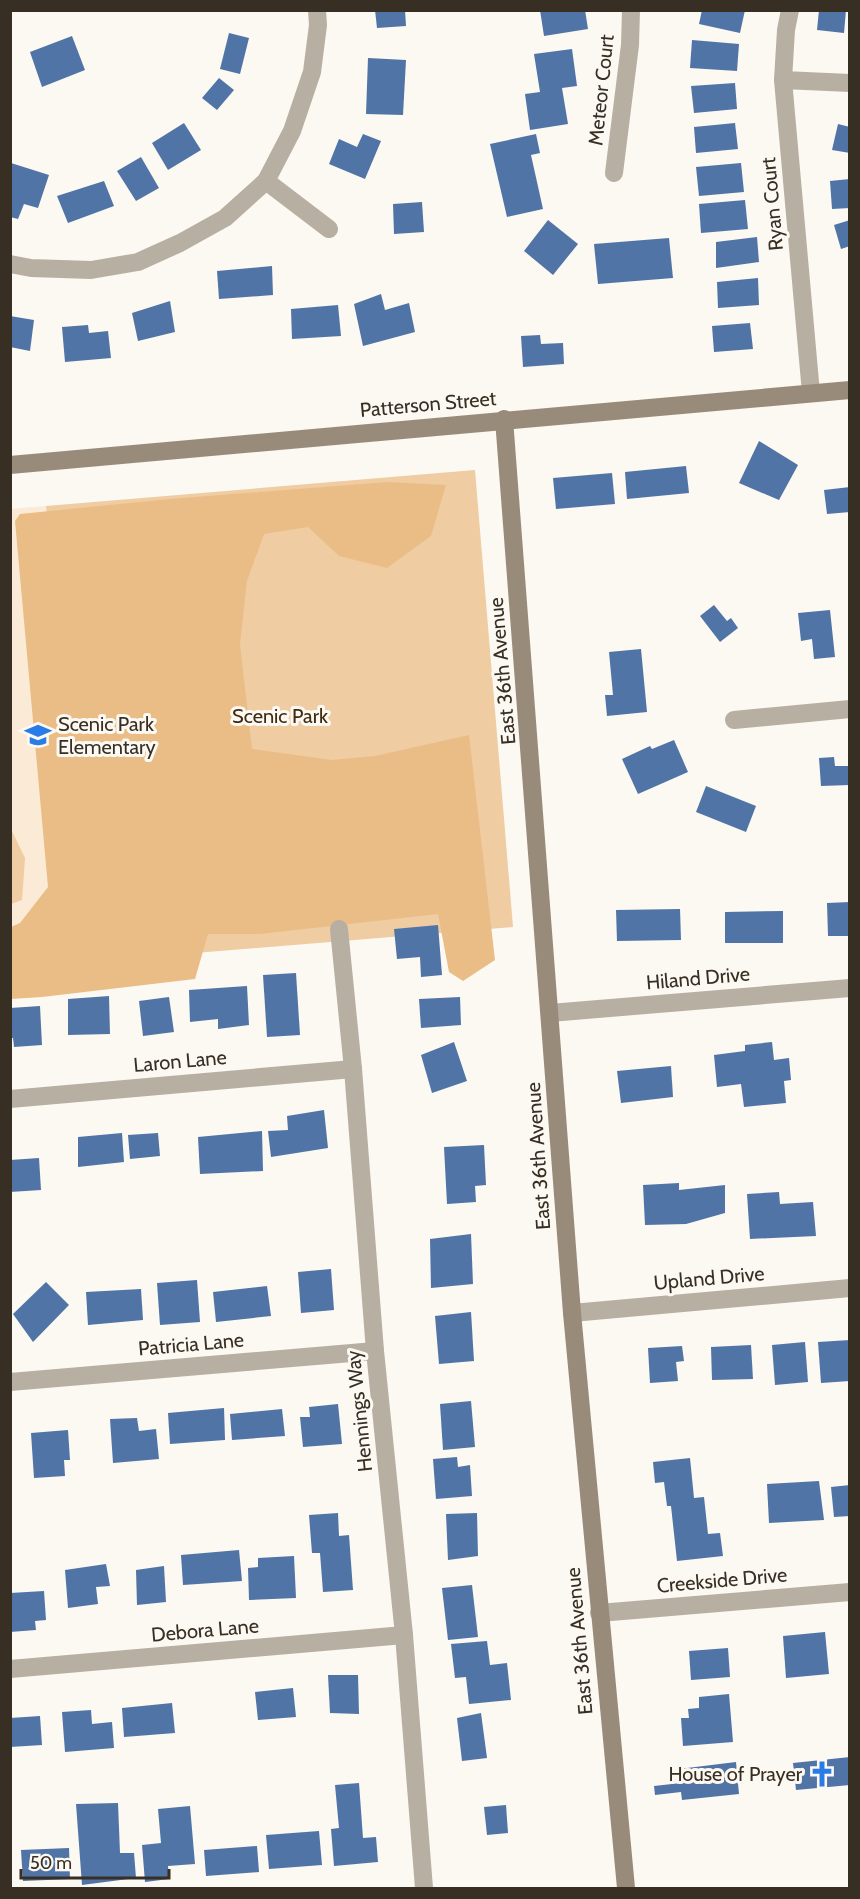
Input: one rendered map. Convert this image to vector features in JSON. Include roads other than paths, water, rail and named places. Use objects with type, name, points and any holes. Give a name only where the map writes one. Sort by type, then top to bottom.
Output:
[{"type":"street","points":[[10,264],[31,268],[91,270],[138,262],[180,243],[225,218],[266,181],[292,131],[312,72],[318,25],[317,10]]},
{"type":"street","name":"Meteor Court","points":[[614,173],[630,45],[631,10]]},
{"type":"street","name":"Ryan Court","points":[[790,10],[786,30],[783,80],[812,393]]},
{"type":"street","points":[[783,80],[849,83]]},
{"type":"street","points":[[266,181],[329,229]]},
{"type":"street","name":"Patterson Street","points":[[10,465],[504,419],[849,390]]},
{"type":"street","name":"East 36th Avenue","points":[[504,419],[572,1313],[626,1888]]},
{"type":"street","points":[[735,720],[849,709]]},
{"type":"street","name":"Hennings Way","points":[[339,929],[353,1069],[375,1351],[404,1635],[424,1888]]},
{"type":"street","name":"Hiland Drive","points":[[550,1013],[849,988]]},
{"type":"street","name":"Laron Lane","points":[[10,1098],[353,1069]]},
{"type":"street","name":"Upland Drive","points":[[572,1313],[849,1288]]},
{"type":"street","name":"Patricia Lane","points":[[10,1382],[375,1351]]},
{"type":"street","name":"Creekside Drive","points":[[599,1613],[849,1592]]},
{"type":"street","name":"Debora Lane","points":[[10,1669],[404,1635]]},
{"type":"place","name":"Scenic Park Elementary","points":[[38,735]]},
{"type":"place","name":"House of Prayer","points":[[822,1774]]},
{"type":"park label","name":"Scenic Park","points":[[280,716]]}]
